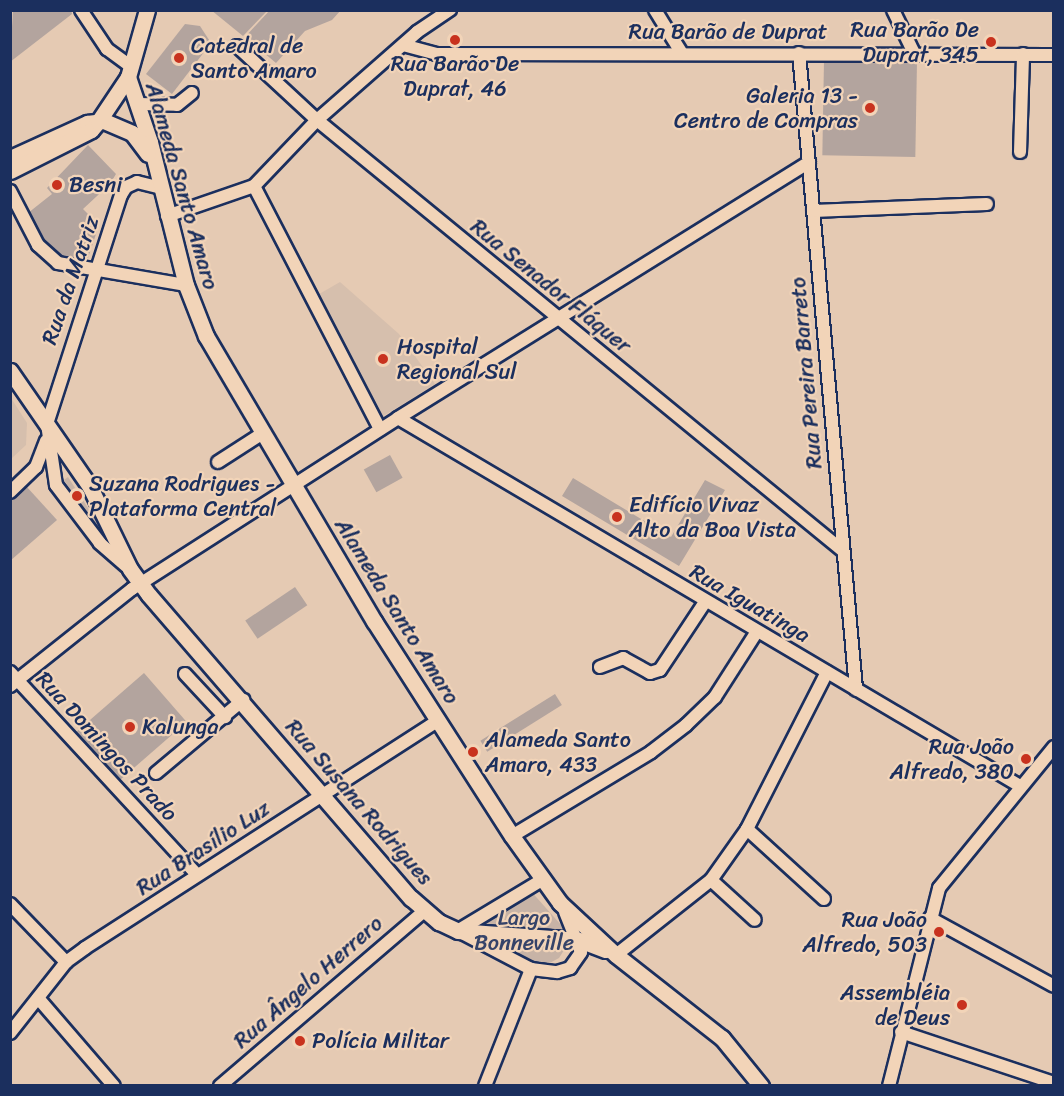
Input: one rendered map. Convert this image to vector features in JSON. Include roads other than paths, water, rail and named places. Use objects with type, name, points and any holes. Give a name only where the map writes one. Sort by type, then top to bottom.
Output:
[{"type":"main road","points":[[10,171],[91,130],[98,122],[129,71],[147,10]]},
{"type":"main road","name":"Alameda Santo Amaro","points":[[129,71],[186,285],[206,336],[292,484],[512,836],[542,880],[560,903],[616,955],[722,1038],[761,1086]]},
{"type":"main road","points":[[10,158],[87,123],[98,122],[118,124],[132,133],[153,160]]},
{"type":"main road","points":[[10,371],[47,424]]},
{"type":"main road","name":"Rua Susana Rodrigues","points":[[47,424],[90,486],[129,569],[243,700],[322,796],[424,911],[458,931],[579,940],[616,955]]},
{"type":"street","points":[[81,10],[107,49],[129,71]]},
{"type":"street","points":[[167,216],[254,186],[317,120],[403,45],[450,10]]},
{"type":"street","points":[[655,10],[681,52]]},
{"type":"street","points":[[893,10],[914,53]]},
{"type":"street","name":"Rua Barão de Duprat","points":[[403,45],[436,54],[681,52],[1053,55]]},
{"type":"street","name":"Rua Senador Fláquer","points":[[237,46],[317,120],[557,319],[843,551]]},
{"type":"street","name":"Rua Pereira Barreto","points":[[799,53],[856,689]]},
{"type":"street","points":[[1020,152],[1023,54]]},
{"type":"street","points":[[138,104],[177,105],[192,93]]},
{"type":"street","points":[[13,679],[141,584],[292,484],[809,162]]},
{"type":"street","name":"Rua da Matriz","points":[[47,424],[96,271],[126,187],[144,182],[161,188]]},
{"type":"street","points":[[254,186],[380,429]]},
{"type":"street","points":[[10,191],[47,257],[58,263],[186,285]]},
{"type":"street","points":[[813,211],[987,204]]},
{"type":"street","name":"Rua Iguatinga","points":[[398,418],[756,633],[827,672],[1020,786]]},
{"type":"street","name":"Rua Susana Rodrigues","points":[[47,424],[46,440],[56,485],[100,543],[129,569]]},
{"type":"street","points":[[218,462],[263,433]]},
{"type":"street","points":[[10,492],[36,467],[46,440]]},
{"type":"street","points":[[600,667],[623,658],[650,673],[660,670],[705,602]]},
{"type":"street","points":[[512,836],[651,752],[686,725],[715,697],[756,633]]},
{"type":"street","points":[[616,955],[711,880],[747,829],[827,672]]},
{"type":"street","points":[[185,674],[225,717]]},
{"type":"street","name":"Rua Domingos Prado","points":[[13,679],[197,875]]},
{"type":"street","points":[[156,773],[243,700]]},
{"type":"street","name":"Rua Brasílio Luz","points":[[10,1034],[66,962],[439,720]]},
{"type":"street","points":[[889,1086],[930,918],[947,875],[1053,747]]},
{"type":"street","points":[[747,829],[824,899]]},
{"type":"street","points":[[458,931],[542,880]]},
{"type":"street","points":[[711,880],[755,920]]},
{"type":"street","points":[[458,931],[531,969],[557,972],[570,968],[580,952],[579,940],[560,903]]},
{"type":"street","points":[[10,904],[66,962]]},
{"type":"street","name":"Rua Ângelo Herrero","points":[[223,1085],[424,911]]},
{"type":"street","points":[[930,918],[1053,986]]},
{"type":"street","points":[[485,1086],[531,969]]},
{"type":"street","points":[[38,998],[114,1086]]},
{"type":"street","points":[[901,1032],[1053,1083]]},
{"type":"place","name":"Rua Barão De Duprat, 46","points":[[455,40]]},
{"type":"place","name":"Rua Barão De Duprat, 345","points":[[991,42]]},
{"type":"place","name":"Catedral de Santo Amaro","points":[[179,58]]},
{"type":"place","name":"Galeria 13 - Centro de Compras","points":[[870,108]]},
{"type":"place","name":"Besni","points":[[57,185]]},
{"type":"place","name":"Hospital Regional Sul","points":[[383,359]]},
{"type":"place","name":"Suzana Rodrigues - Plataforma Central","points":[[77,496]]},
{"type":"place","name":"Edifício Vivaz Alto da Boa Vista","points":[[617,517]]},
{"type":"place","name":"Kalunga","points":[[130,727]]},
{"type":"place","name":"Alameda Santo Amaro, 433","points":[[473,752]]},
{"type":"place","name":"Rua João Alfredo, 380","points":[[1026,759]]},
{"type":"place","name":"Rua João Alfredo, 503","points":[[939,932]]},
{"type":"place","name":"Assembléia de Deus","points":[[962,1005]]},
{"type":"place","name":"Polícia Militar","points":[[300,1041]]},
{"type":"park label","name":"Largo Bonneville","points":[[524,930]]}]
